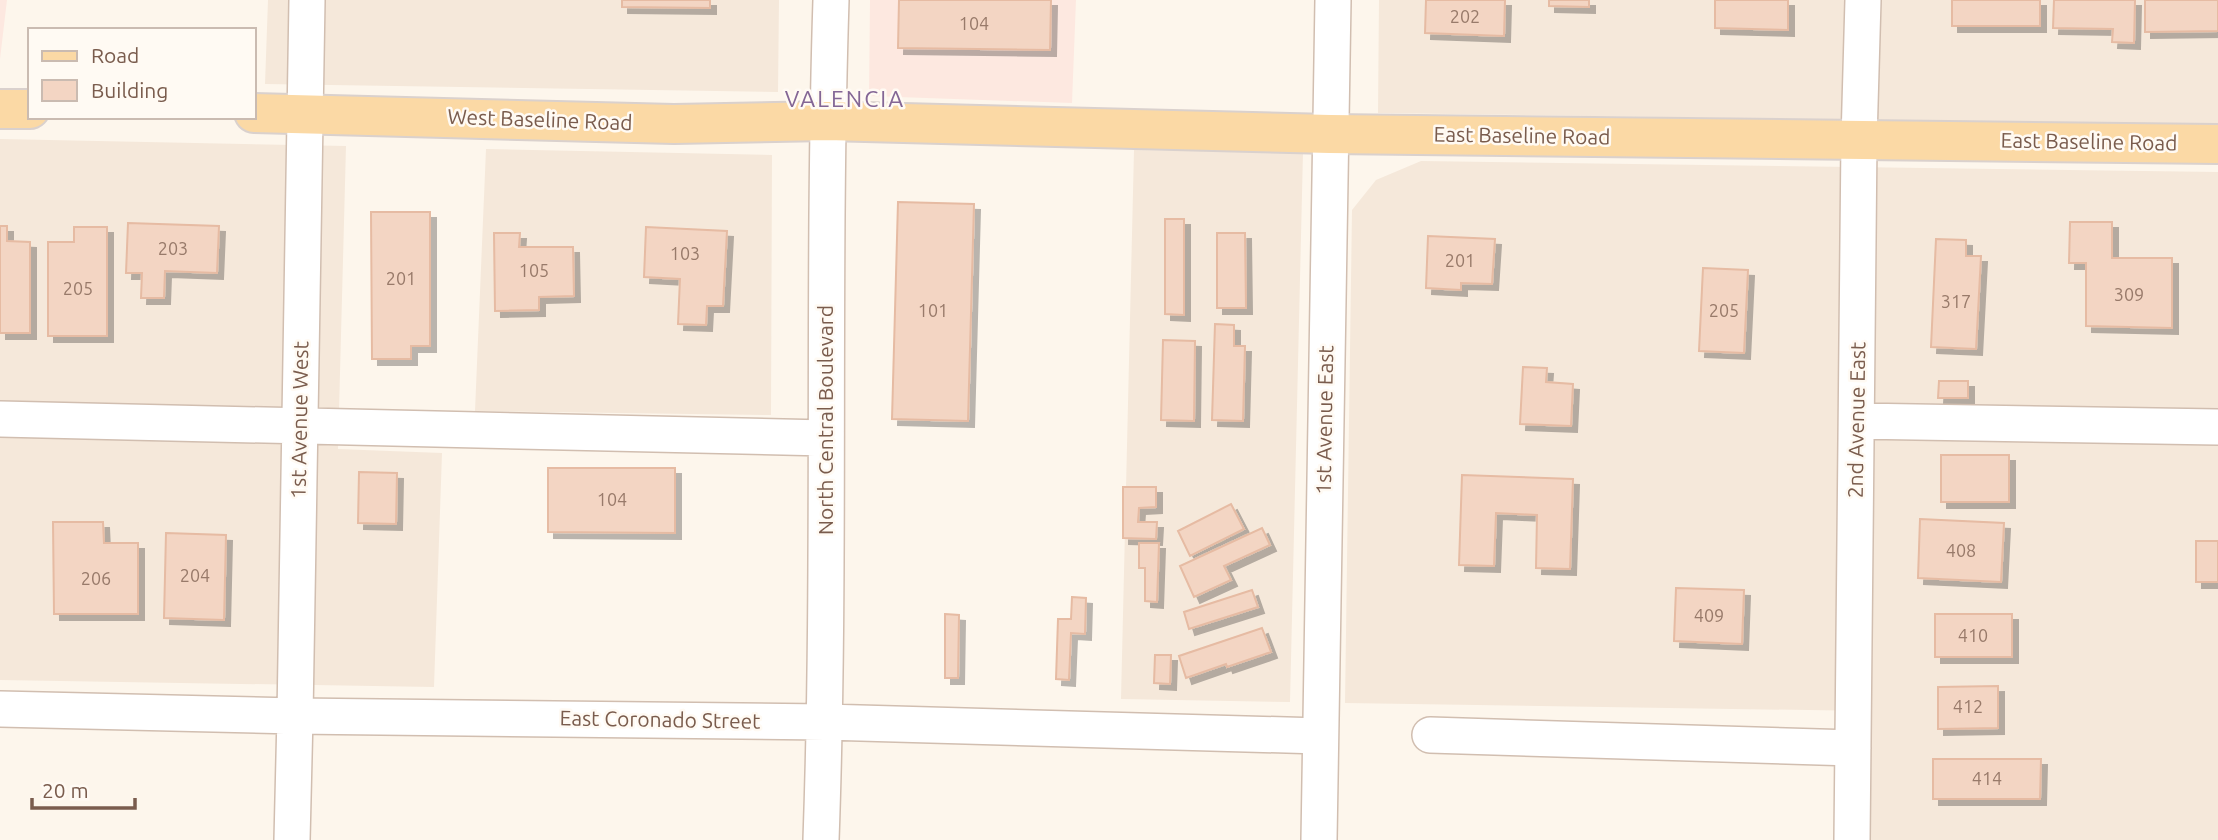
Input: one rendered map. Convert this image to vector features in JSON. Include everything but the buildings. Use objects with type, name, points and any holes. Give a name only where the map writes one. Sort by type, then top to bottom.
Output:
[{"type":"main road","points":[[0,108],[28,109]]},
{"type":"main road","name":"West Baseline Road","points":[[256,113],[674,124],[827,121]]},
{"type":"main road","name":"East Baseline Road","points":[[827,121],[1330,134],[2218,144]]},
{"type":"street","name":"1st Avenue West","points":[[292,840],[307,0]]},
{"type":"street","name":"North Central Boulevard","points":[[821,840],[825,722],[827,121],[831,0]]},
{"type":"street","name":"1st Avenue East","points":[[1319,840],[1333,0]]},
{"type":"street","name":"2nd Avenue East","points":[[1852,840],[1859,140],[1863,0]]},
{"type":"street","points":[[0,419],[826,438]]},
{"type":"street","points":[[1857,421],[2218,427]]},
{"type":"street","name":"East Coronado Street","points":[[0,709],[295,716],[825,722],[1320,736]]},
{"type":"street","points":[[1430,735],[1853,748]]},
{"type":"shaded area","points":[[0,0],[7,0],[0,59]]},
{"type":"shaded area","points":[[268,0],[779,0],[778,92],[265,84]]},
{"type":"shaded area","points":[[870,0],[1076,0],[1072,103],[869,96]]},
{"type":"shaded area","points":[[1379,0],[2218,0],[2218,125],[1378,113]]},
{"type":"shaded area","points":[[0,139],[346,146],[338,449],[442,453],[434,687],[0,680]]},
{"type":"shaded area","points":[[486,149],[772,155],[771,415],[475,411]]},
{"type":"shaded area","points":[[1134,150],[1303,152],[1290,702],[1121,699]]},
{"type":"shaded area","points":[[1421,161],[2218,172],[2218,840],[1869,840],[1870,711],[1345,703],[1352,210],[1376,180]]},
{"type":"district","name":"VALENCIA","points":[[845,99]]}]
